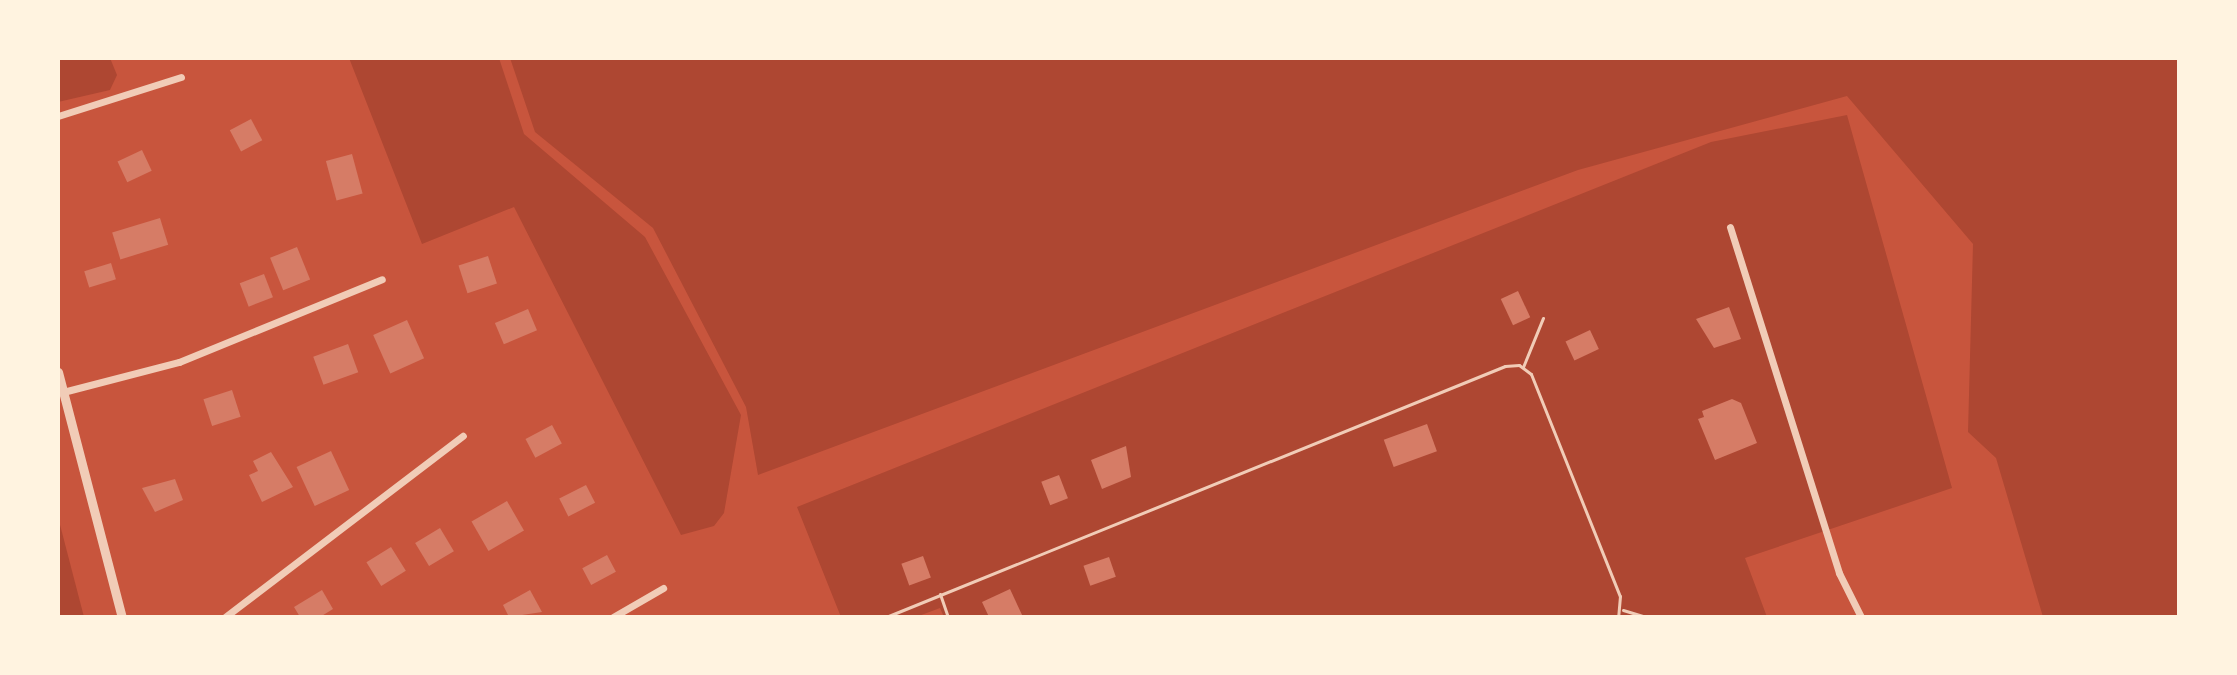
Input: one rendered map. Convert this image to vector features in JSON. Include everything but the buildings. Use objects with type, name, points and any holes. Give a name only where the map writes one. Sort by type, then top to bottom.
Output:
[{"type":"street","points":[[58,116],[181,77]]},
{"type":"street","points":[[1730,227],[1839,573],[1861,617]]},
{"type":"street","points":[[63,392],[179,362],[382,279]]},
{"type":"street","points":[[58,372],[122,617]]},
{"type":"street","points":[[225,617],[463,436]]},
{"type":"street","points":[[613,617],[663,588]]},
{"type":"lane","points":[[1523,367],[1543,318]]},
{"type":"lane","points":[[886,617],[1505,366],[1523,367],[1531,374],[1622,610]]},
{"type":"lane","points":[[940,594],[948,617]]},
{"type":"lane","points":[[1618,617],[1622,610]]},
{"type":"lane","points":[[1622,610],[1646,617]]},
{"type":"shaded area","points":[[58,58],[110,58],[117,75],[110,90],[58,102]]},
{"type":"shaded area","points":[[349,58],[499,58],[524,134],[645,237],[741,415],[724,513],[714,526],[681,535],[514,207],[422,244]]},
{"type":"shaded area","points":[[510,58],[2179,58],[2179,617],[2043,617],[1996,458],[1968,432],[1973,244],[1847,96],[1578,170],[758,475],[746,407],[653,228],[535,132]]},
{"type":"shaded area","points":[[1847,115],[1952,488],[1745,558],[1767,617],[944,617],[940,608],[916,617],[841,617],[797,507],[1711,142]]},
{"type":"shaded area","points":[[58,517],[84,617],[58,617]]}]
